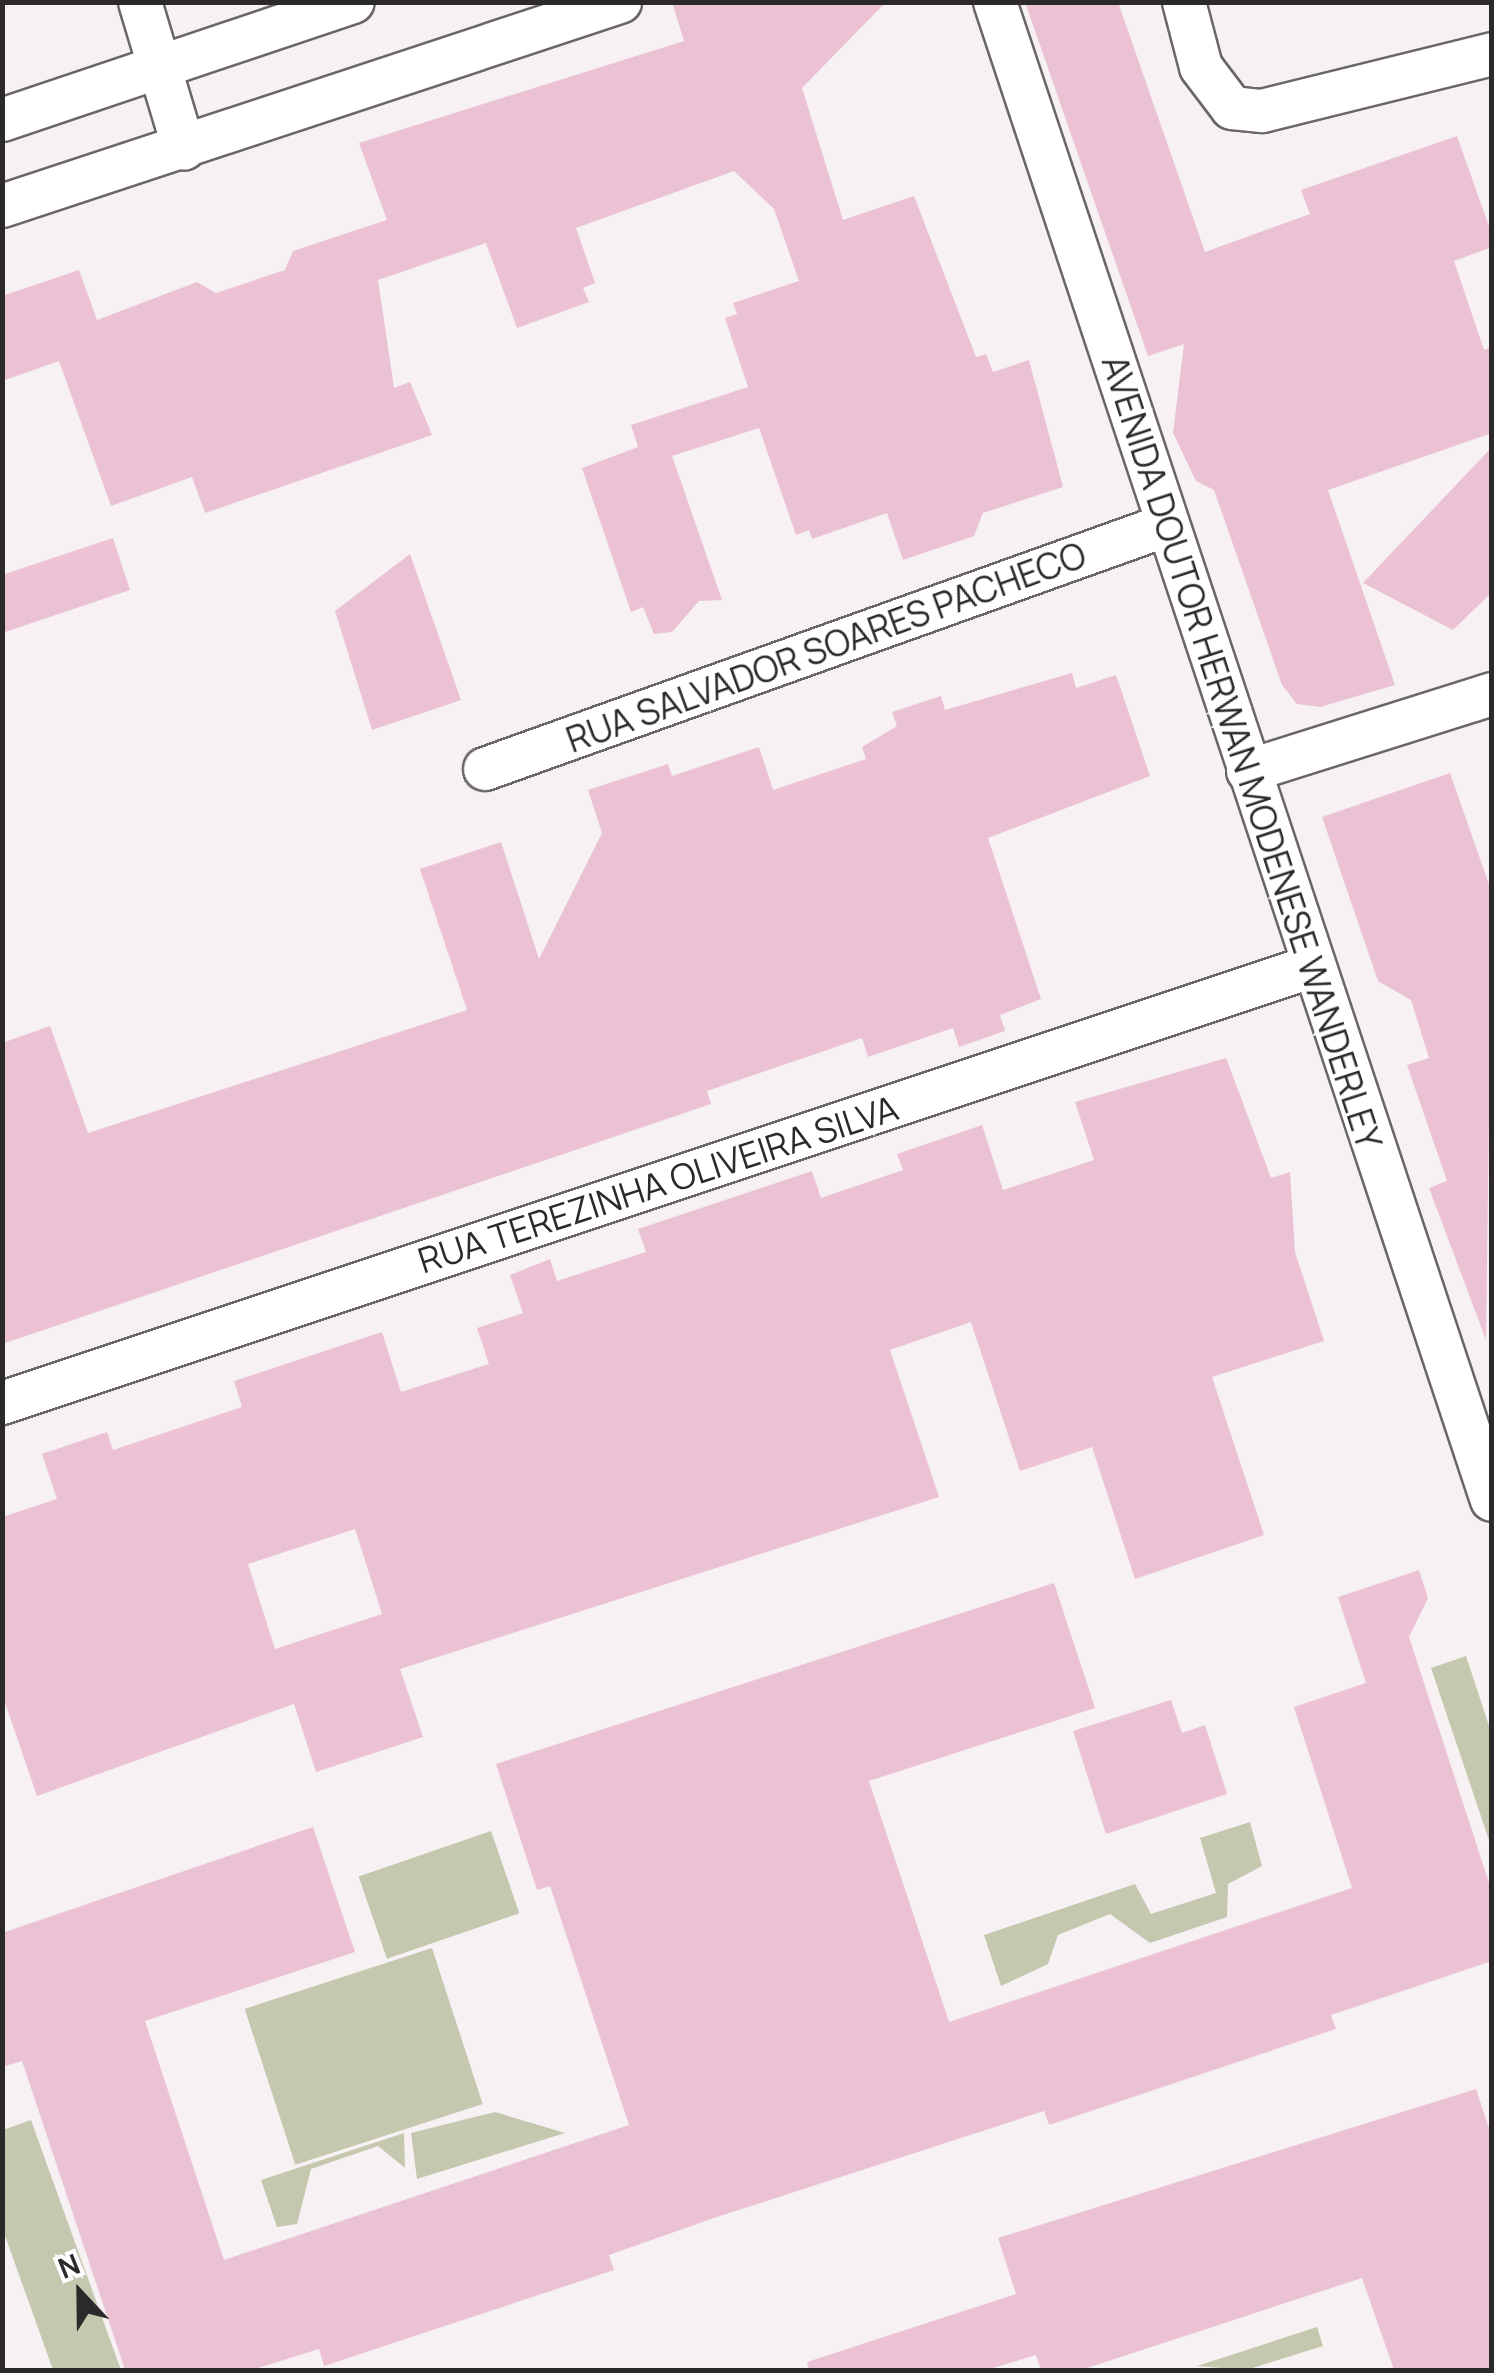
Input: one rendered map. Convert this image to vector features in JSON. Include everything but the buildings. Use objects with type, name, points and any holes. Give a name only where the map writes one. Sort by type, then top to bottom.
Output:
[{"type":"street","points":[[140,2],[184,149]]},
{"type":"street","points":[[2,120],[352,2]]},
{"type":"street","points":[[2,206],[620,2]]},
{"type":"street","name":"AVENIDA DOUTOR HERWAN MODENESE WANDERLEY","points":[[994,2],[1492,1500]]},
{"type":"street","points":[[1184,2],[1200,67],[1232,108],[1262,111],[1492,54]]},
{"type":"street","name":"RUA SALVADOR SOARES PACHECO","points":[[485,769],[1167,526]]},
{"type":"street","points":[[1248,771],[1492,694]]},
{"type":"street","name":"RUA TEREZINHA OLIVEIRA SILVA","points":[[2,1403],[1313,966]]},
{"type":"green space","points":[[1466,1656],[1491,1732],[1491,1846],[1431,1668]]},
{"type":"green space","points":[[1250,1822],[1262,1866],[1228,1884],[1227,1917],[1150,1943],[1110,1914],[1058,1935],[1048,1964],[1001,1986],[984,1935],[1135,1884],[1151,1914],[1216,1893],[1200,1838]]},
{"type":"green space","points":[[491,1831],[519,1913],[387,1959],[359,1877]]},
{"type":"green space","points":[[432,1948],[483,2104],[295,2165],[245,2009]]},
{"type":"green space","points":[[495,2112],[565,2133],[417,2179],[411,2133]]},
{"type":"green space","points":[[31,2120],[121,2370],[53,2370],[3,2230],[3,2130]]},
{"type":"green space","points":[[404,2133],[405,2168],[378,2146],[311,2169],[297,2224],[277,2227],[261,2180]]},
{"type":"green space","points":[[1317,2327],[1323,2346],[1246,2370],[1197,2366]]}]
